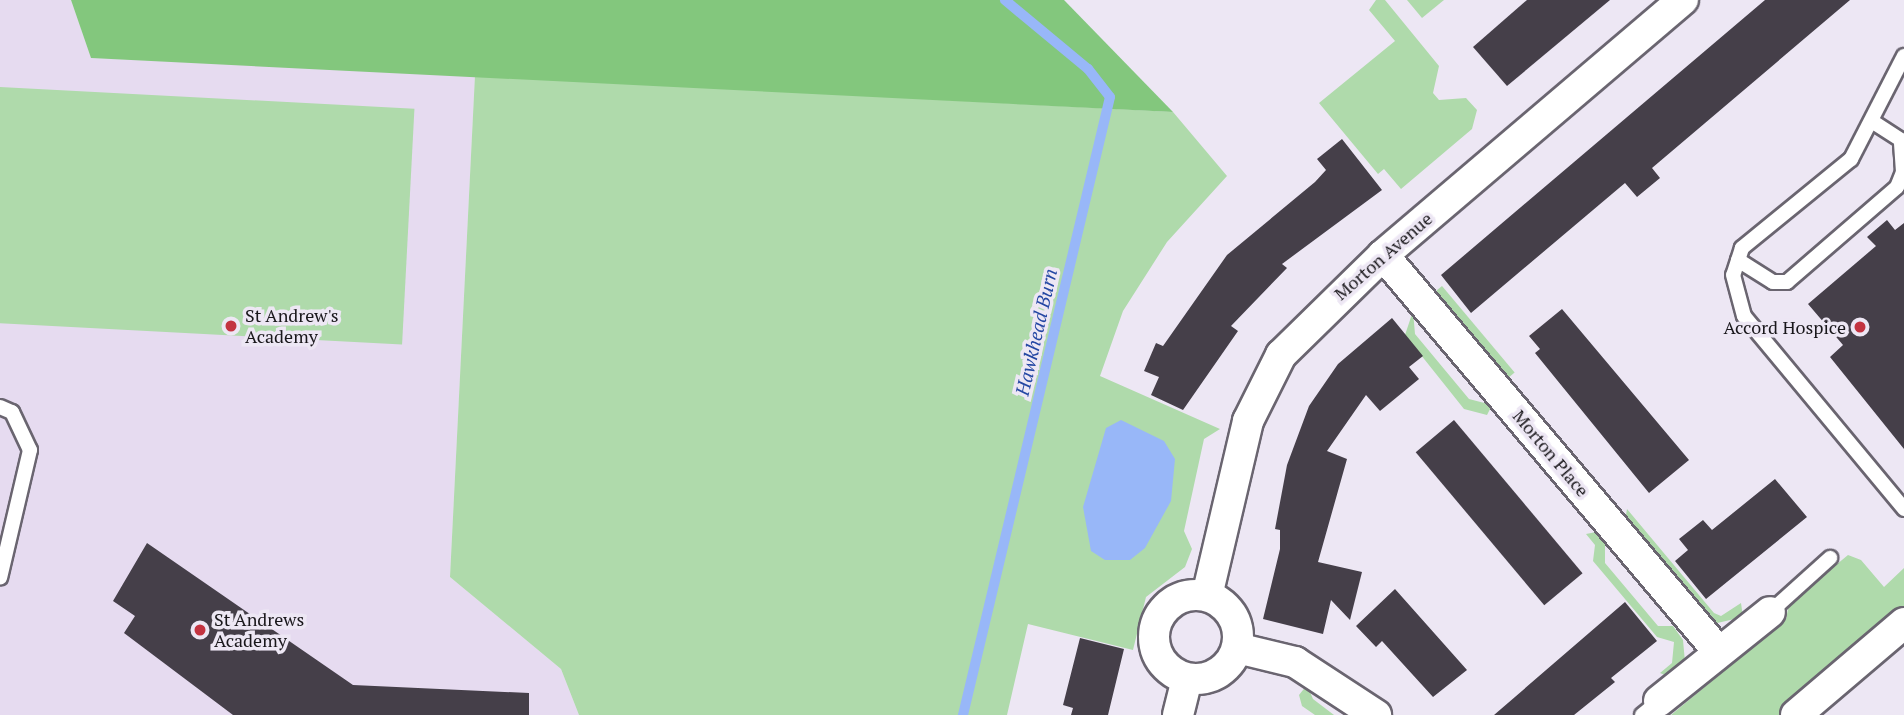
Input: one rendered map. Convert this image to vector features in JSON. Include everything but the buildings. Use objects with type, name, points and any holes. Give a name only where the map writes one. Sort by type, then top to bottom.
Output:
[{"type":"street","name":"Morton Avenue","points":[[1207,596],[1248,421],[1281,355],[1383,255],[1683,0]]},
{"type":"street","name":"Morton Place","points":[[1383,255],[1718,651]]},
{"type":"street","points":[[1207,596],[1233,616],[1237,648],[1218,673],[1186,679],[1160,659],[1154,627],[1174,600],[1207,596]]},
{"type":"street","points":[[1651,708],[1718,651],[1770,612]]},
{"type":"street","points":[[1796,715],[1904,623]]},
{"type":"street","points":[[1237,648],[1295,662],[1376,715]]},
{"type":"street","points":[[1178,715],[1186,679]]},
{"type":"lane","points":[[1904,57],[1873,122],[1851,159],[1742,248],[1733,275],[1744,316],[1904,509]]},
{"type":"lane","points":[[1738,260],[1773,282],[1787,282],[1897,187],[1903,172],[1901,140],[1873,122]]},
{"type":"lane","points":[[0,407],[12,412],[30,450],[0,578]]},
{"type":"lane","points":[[1770,612],[1830,558]]},
{"type":"shaded area","name":"St Andrew's Academy","points":[[0,0],[71,0],[91,58],[475,75],[450,577],[561,669],[579,715],[0,715]]},
{"type":"green space","points":[[71,0],[1064,0],[1173,112],[91,58]]},
{"type":"green space","points":[[1376,0],[1385,0],[1439,66],[1433,93],[1439,100],[1466,98],[1477,110],[1472,129],[1401,189],[1384,169],[1378,174],[1319,103],[1395,41],[1369,10]]},
{"type":"green space","points":[[1407,0],[1444,0],[1422,18]]},
{"type":"green space","points":[[475,75],[1173,112],[1227,176],[1167,242],[1123,311],[1100,376],[1220,429],[1204,439],[1184,531],[1192,549],[1185,567],[1146,597],[1133,650],[1028,624],[1007,715],[579,715],[561,669],[450,577]]},
{"type":"green space","points":[[0,87],[414,109],[402,344],[0,323]]},
{"type":"green space","points":[[1442,286],[1515,373],[1508,378],[1435,292]]},
{"type":"green space","points":[[1413,311],[1415,334],[1469,399],[1492,405],[1487,415],[1464,409],[1405,335]]},
{"type":"green space","points":[[1627,509],[1714,613],[1721,616],[1741,603],[1743,617],[1713,624],[1625,521]]},
{"type":"green space","points":[[1596,532],[1605,543],[1605,563],[1658,626],[1673,626],[1683,640],[1685,662],[1670,677],[1660,673],[1672,663],[1674,642],[1657,637],[1593,561],[1595,545],[1586,534]]},
{"type":"green space","points":[[1848,555],[1861,560],[1884,587],[1904,568],[1904,612],[1780,715],[1671,715],[1786,619],[1789,604]]},
{"type":"green space","points":[[1307,685],[1313,699],[1334,715],[1315,715],[1302,706],[1299,695]]},
{"type":"water","points":[[1121,420],[1164,441],[1175,459],[1171,501],[1145,548],[1130,560],[1105,560],[1091,551],[1083,507],[1106,428]]},
{"type":"waterway","name":"Hawkhead Burn","points":[[963,715],[1110,97],[1088,69],[1005,0]]},
{"type":"place","name":"St Andrew's Academy","points":[[231,326]]},
{"type":"place","name":"Accord Hospice","points":[[1860,327]]},
{"type":"place","name":"St Andrews Academy","points":[[200,630]]}]
